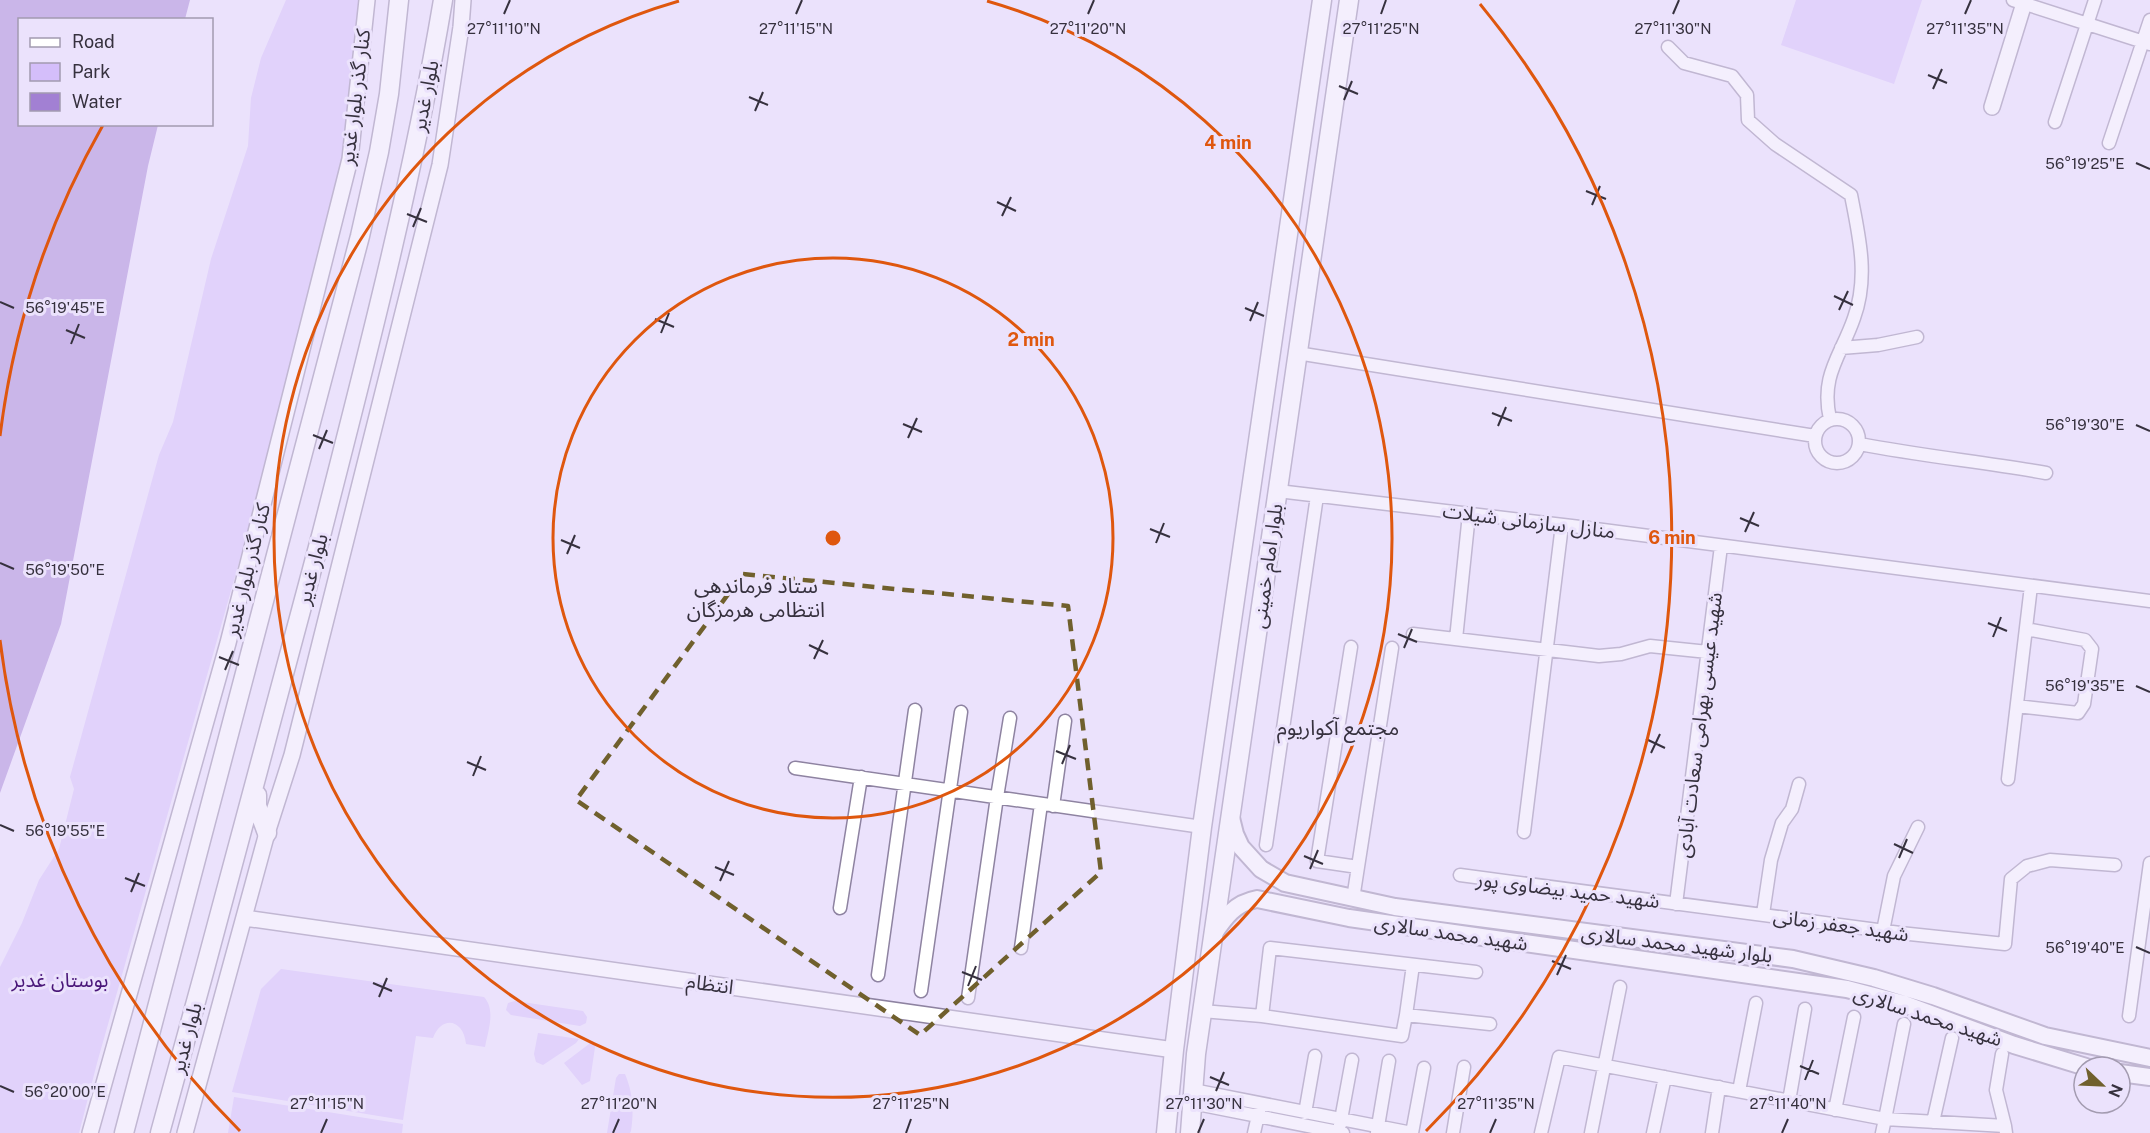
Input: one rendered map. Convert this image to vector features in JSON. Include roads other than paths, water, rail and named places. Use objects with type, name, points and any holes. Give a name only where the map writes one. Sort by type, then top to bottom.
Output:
[{"type":"main road","name":"بلوار غدیر","points":[[124,1133],[362,227],[389,94],[399,0]]},
{"type":"main road","name":"بلوار غدیر","points":[[160,1133],[257,782],[359,386],[412,160],[443,0]]},
{"type":"main road","name":"بلوار امام خمینی","points":[[1166,1133],[1202,827],[1322,0]]},
{"type":"main road","name":"بلوار امام خمینی","points":[[1190,1133],[1202,1011],[1348,0]]},
{"type":"main road","points":[[1317,31],[1344,33]]},
{"type":"main road","points":[[257,782],[257,806],[267,833]]},
{"type":"main road","name":"بلوار شهید محمد سالاری","points":[[1231,815],[1235,834],[1241,847],[1261,869],[1285,884],[1406,908],[1793,959],[1874,978],[2045,1036],[2150,1058]]},
{"type":"main road","name":"شهید محمد سالاری","points":[[1213,935],[1237,906],[1257,899],[1349,918],[1847,989],[1904,1004],[2014,1045],[2072,1063]]},
{"type":"main road","points":[[1349,918],[1353,899]]},
{"type":"main road","points":[[2132,1075],[2150,1077]]},
{"type":"street","name":"کنار گذر بلوار غدیر","points":[[90,1133],[228,643],[350,159],[367,0]]},
{"type":"street","points":[[186,1133],[267,833],[301,722],[440,165],[460,38],[463,0]]},
{"type":"street","points":[[2055,122],[2096,0]]},
{"type":"street","points":[[1992,107],[2021,1],[2146,43]]},
{"type":"street","points":[[2109,143],[2146,43],[2150,20]]},
{"type":"street","points":[[1668,47],[1684,63],[1732,76],[1747,95],[1748,120],[1775,144],[1851,195],[1862,248],[1862,274],[1855,317],[1829,375],[1826,402],[1830,419]]},
{"type":"street","points":[[1841,348],[1878,345],[1917,337]]},
{"type":"street","points":[[1297,353],[1815,436]]},
{"type":"street","points":[[1838,418],[1852,423],[1860,436],[1860,444],[1853,457],[1840,463],[1826,461],[1816,450],[1815,436],[1823,423],[1830,419],[1838,418]]},
{"type":"street","points":[[1860,444],[2046,473]]},
{"type":"street","name":"منازل سازمانی شیلات","points":[[1278,491],[1563,525],[2150,601]]},
{"type":"street","points":[[1266,845],[1317,496]]},
{"type":"street","points":[[1456,639],[1468,514]]},
{"type":"street","points":[[1524,832],[1563,525]]},
{"type":"street","name":"شهید عیسی بهرامی سعادت آبادی","points":[[1676,904],[1722,546]]},
{"type":"street","points":[[2008,779],[2031,586]]},
{"type":"street","points":[[2017,706],[2078,713],[2084,704],[2092,649],[2085,640],[2026,629]]},
{"type":"street","points":[[1413,634],[1611,656],[1657,645],[1708,652]]},
{"type":"street","points":[[1351,647],[1317,861],[1358,867]]},
{"type":"street","points":[[1353,899],[1392,648]]},
{"type":"street","points":[[878,975],[915,710]]},
{"type":"street","points":[[921,992],[961,712]]},
{"type":"street","points":[[968,998],[1010,718]]},
{"type":"street","points":[[1021,948],[1065,721]]},
{"type":"street","points":[[795,768],[1202,827]]},
{"type":"street","points":[[840,908],[861,777]]},
{"type":"street","points":[[1763,914],[1771,860],[1782,823],[1792,809],[1799,784]]},
{"type":"street","points":[[1882,931],[1894,876],[1918,827]]},
{"type":"street","name":"شهید جعفر زمانی","points":[[1676,904],[1882,931],[2005,944],[2011,879],[2027,866],[2050,860],[2115,865]]},
{"type":"street","points":[[2129,1016],[2146,915],[2150,863]]},
{"type":"street","name":"شهید حمید بیضاوی پور","points":[[1460,875],[1676,904]]},
{"type":"street","name":"انتظام","points":[[245,918],[1174,1050]]},
{"type":"street","points":[[1262,1016],[1270,948],[1476,972]]},
{"type":"street","points":[[1202,1011],[1262,1016],[1402,1036],[1413,964]]},
{"type":"street","points":[[1591,1133],[1620,987]]},
{"type":"street","points":[[1739,1091],[1756,1003]]},
{"type":"street","points":[[1789,1101],[1805,1009]]},
{"type":"street","points":[[1406,1015],[1490,1024]]},
{"type":"street","points":[[1835,1110],[1854,1017]]},
{"type":"street","points":[[1882,1133],[1904,1024]]},
{"type":"street","points":[[1933,1122],[1952,1038]]},
{"type":"street","points":[[1541,1133],[1559,1057],[1885,1119],[2006,1130],[1996,1090],[2002,1054]]},
{"type":"street","points":[[1305,1113],[1315,1056]]},
{"type":"street","points":[[1341,1128],[1352,1060]]},
{"type":"street","points":[[1377,1130],[1389,1061]]},
{"type":"street","points":[[1453,1133],[1464,1067]]},
{"type":"street","points":[[1192,1096],[1257,1117],[1341,1128],[1412,1133],[1424,1068]]},
{"type":"street","points":[[1653,1133],[1665,1077]]},
{"type":"street","points":[[1712,1133],[1719,1087]]},
{"type":"street","points":[[1192,1096],[1260,1103],[1305,1113],[1341,1128]]},
{"type":"street","points":[[1254,1133],[1260,1103]]},
{"type":"water","points":[[0,0],[190,0],[185,18],[18,18],[18,126],[158,126],[148,166],[61,624],[0,793]]},
{"type":"district","name":"ستاد فرماندهی انتظامی هرمزگان","points":[[756,598]]},
{"type":"district","name":"مجتمع آکواریوم","points":[[1338,728]]},
{"type":"park label","name":"بوستان غدیر","points":[[60,980]]}]
